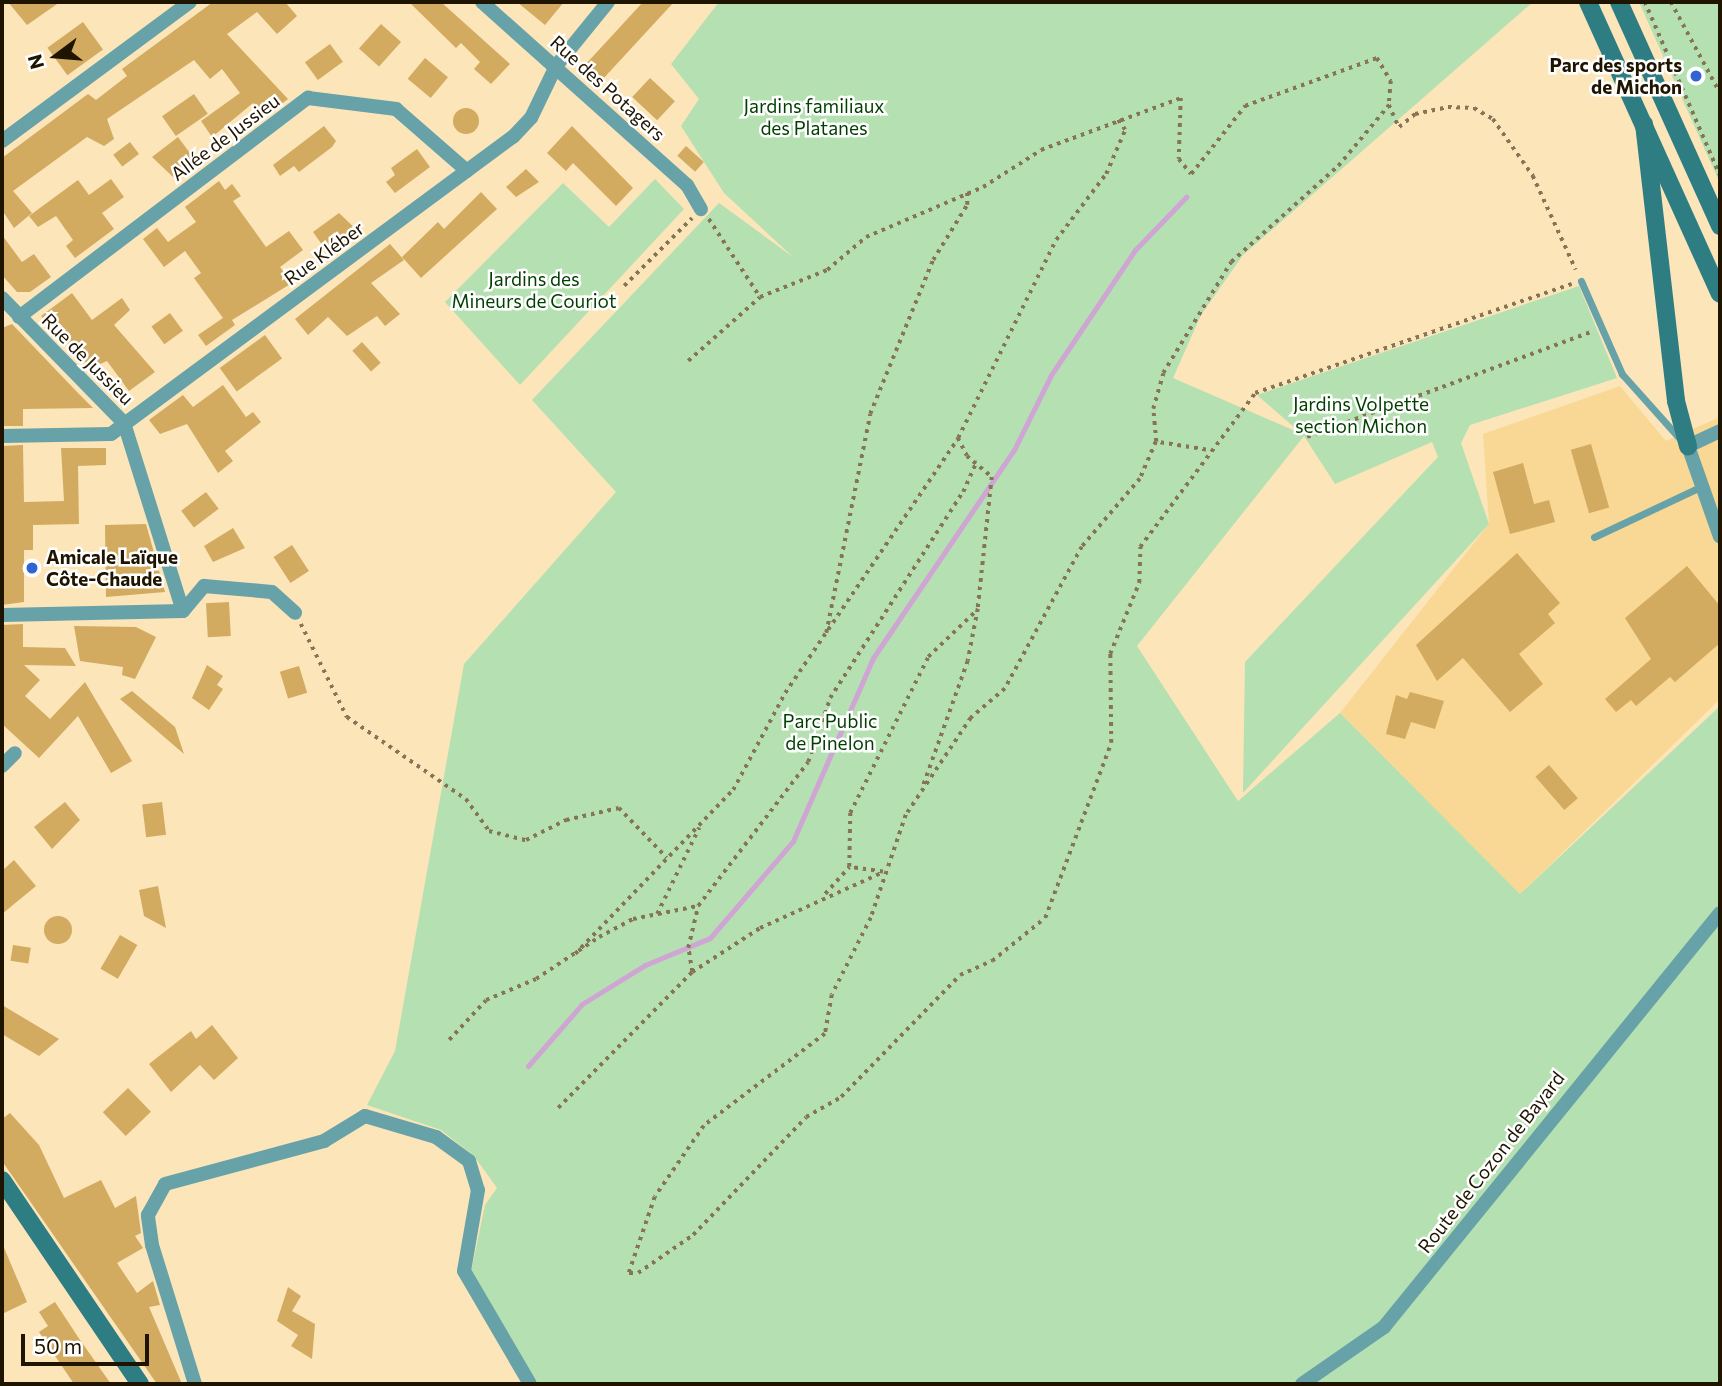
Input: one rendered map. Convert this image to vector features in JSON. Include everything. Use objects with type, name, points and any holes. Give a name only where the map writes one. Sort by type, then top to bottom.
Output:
[{"type":"main road","points":[[1588,2],[1720,293]]},
{"type":"main road","points":[[1619,2],[1720,226]]},
{"type":"main road","points":[[1644,124],[1676,401],[1688,446]]},
{"type":"main road","points":[[2,1180],[140,1384]]},
{"type":"street","points":[[2,141],[190,2]]},
{"type":"street","name":"Rue des Potagers","points":[[482,2],[687,185],[701,209]]},
{"type":"street","name":"Rue Kléber","points":[[2,436],[111,434],[467,171],[531,118],[556,66],[608,2]]},
{"type":"street","name":"Allée de Jussieu","points":[[19,317],[308,98],[396,109],[467,171]]},
{"type":"street","name":"Rue de Jussieu","points":[[2,299],[124,423],[183,611]]},
{"type":"street","points":[[1720,431],[1688,446],[1698,488],[1720,537]]},
{"type":"street","points":[[2,615],[183,611],[204,586],[272,592],[295,613]]},
{"type":"street","points":[[2,766],[15,753]]},
{"type":"street","name":"Route de Cozon de Bayard","points":[[1302,1384],[1384,1327],[1720,913]]},
{"type":"street","points":[[195,1384],[152,1245],[148,1215],[165,1184],[324,1140],[365,1116],[436,1137],[469,1161],[478,1190],[464,1271],[494,1333],[530,1384]]},
{"type":"lane","points":[[1581,281],[1622,374],[1688,446]]},
{"type":"lane","points":[[1594,537],[1698,488]]},
{"type":"path","points":[[1645,2],[1720,175]]},
{"type":"path","points":[[1671,2],[1720,93]]},
{"type":"path","points":[[688,361],[761,297],[827,270],[866,237],[922,208],[967,192],[1041,150],[1117,119],[1181,98],[1179,159],[1191,174],[1245,106],[1299,91],[1356,61],[1377,58],[1391,81],[1389,105],[1399,127],[1415,114],[1448,107],[1474,108],[1493,119],[1533,176],[1581,281],[1255,393],[1206,450],[1140,547],[1139,583],[1110,654],[1111,743],[1045,918],[992,961],[960,975],[841,1097],[806,1117],[693,1235],[654,1264],[628,1273],[655,1197],[704,1126],[825,1034],[832,995],[871,918],[883,872],[922,792],[968,661],[978,609],[992,477],[958,438]]},
{"type":"path","points":[[922,792],[971,718],[1005,689],[1082,547],[1140,478],[1156,442],[1153,409],[1163,373],[1231,262],[1339,166],[1389,105]]},
{"type":"path","points":[[575,954],[733,790],[825,635],[958,438],[1056,240],[1105,174],[1125,130],[1117,119]]},
{"type":"path","points":[[825,635],[870,414],[933,260],[967,205],[967,192]]},
{"type":"path","points":[[624,286],[701,209],[761,297]]},
{"type":"path","points":[[1307,437],[1601,327]]},
{"type":"path","points":[[1156,442],[1206,450]]},
{"type":"path","points":[[692,972],[688,948],[698,906],[808,762],[830,698],[963,492],[977,461]]},
{"type":"path","points":[[823,896],[849,867],[850,813],[886,752],[900,708],[928,657],[978,609]]},
{"type":"path","points":[[295,613],[347,717],[466,799],[489,831],[526,840],[566,820],[619,808],[667,858]]},
{"type":"path","points":[[657,914],[702,822]]},
{"type":"path","points":[[849,867],[883,872]]},
{"type":"path","points":[[558,1108],[692,972],[823,896],[883,872]]},
{"type":"path","points":[[449,1040],[486,1000],[575,954],[633,919],[698,906]]},
{"type":"shaded area","points":[[1620,386],[1666,441],[1720,417],[1720,699],[1520,894],[1340,713],[1489,524],[1483,434]]},
{"type":"green space","points":[[719,2],[1533,2],[1243,255],[1201,315],[1173,378],[1302,434],[1257,395],[1579,286],[1617,378],[1470,425],[1461,443],[1489,524],[1243,793],[1245,662],[1438,457],[1432,442],[1335,484],[1304,436],[1137,646],[1238,801],[1340,713],[1520,894],[1720,706],[1720,1384],[539,1384],[500,1330],[471,1272],[485,1205],[497,1188],[474,1156],[441,1130],[367,1105],[395,1051],[464,664],[616,492],[532,400],[719,203],[793,257],[724,193],[681,126],[699,99],[671,64]]},
{"type":"green space","name":"Parc des sports de Michon","points":[[1639,2],[1720,2],[1720,183],[1705,150]]},
{"type":"green space","name":"Jardins des Mineurs de Couriot","points":[[655,179],[684,209],[520,385],[445,302],[563,183],[609,227]]},
{"type":"building","points":[[8,2],[60,2],[27,25]]},
{"type":"building","points":[[213,2],[285,2],[297,16],[277,34],[257,12],[227,34],[288,99],[264,117],[253,103],[212,137],[201,121],[240,93],[222,69],[210,79],[194,60],[107,119],[114,139],[104,146],[87,137],[13,191],[32,213],[14,228],[2,210],[2,158],[88,94],[96,100],[127,76],[122,69]]},
{"type":"building","points":[[409,2],[441,2],[510,64],[491,84],[474,69],[480,62],[461,43],[456,48]]},
{"type":"building","points":[[517,2],[564,2],[545,25]]},
{"type":"building","points":[[643,2],[674,2],[602,80],[585,65]]},
{"type":"building","points":[[83,22],[103,50],[67,75],[47,48]]},
{"type":"building","points":[[381,24],[401,42],[379,67],[359,49]]},
{"type":"building","points":[[330,44],[343,62],[318,80],[305,62]]},
{"type":"building","points":[[425,58],[448,77],[431,98],[408,79]]},
{"type":"building","points":[[650,78],[675,101],[657,120],[632,97]]},
{"type":"building","points":[[194,94],[208,114],[176,136],[162,116]]},
{"type":"building","points":[[466,108],[475,112],[479,121],[475,130],[466,134],[457,130],[453,121],[457,112]]},
{"type":"building","points":[[324,126],[336,141],[332,147],[299,172],[294,166],[280,176],[273,165]]},
{"type":"building","points":[[572,126],[633,188],[616,206],[573,163],[566,171],[547,153]]},
{"type":"building","points":[[178,137],[195,160],[173,177],[152,157]]},
{"type":"building","points":[[130,142],[139,154],[122,167],[113,155]]},
{"type":"building","points":[[686,146],[704,162],[695,172],[677,156]]},
{"type":"building","points":[[417,149],[430,167],[395,193],[386,182],[395,175],[391,168]]},
{"type":"building","points":[[526,169],[539,182],[516,197],[506,187]]},
{"type":"building","points":[[111,179],[124,197],[102,213],[114,229],[75,258],[66,246],[73,240],[56,216],[38,227],[29,216],[78,180],[89,195]]},
{"type":"building","points":[[219,181],[225,190],[232,184],[241,196],[233,201],[266,247],[289,231],[303,250],[280,267],[292,283],[232,320],[235,325],[206,346],[198,335],[223,318],[194,278],[201,273],[185,251],[164,267],[143,239],[157,228],[168,242],[196,222],[185,207]]},
{"type":"building","points":[[481,192],[497,209],[421,278],[402,257],[438,222],[444,229]]},
{"type":"building","points":[[339,213],[360,233],[330,256],[313,232]]},
{"type":"building","points":[[2,235],[22,262],[34,254],[51,277],[30,292],[17,292],[2,275]]},
{"type":"building","points":[[390,244],[404,260],[371,283],[400,314],[385,326],[377,316],[347,336],[328,317],[308,335],[295,319]]},
{"type":"building","points":[[72,293],[92,320],[122,298],[130,310],[114,325],[155,372],[129,391],[107,361],[91,368],[41,316]]},
{"type":"building","points":[[170,313],[183,331],[164,344],[151,327]]},
{"type":"building","points":[[12,324],[93,408],[23,409],[23,426],[2,426],[2,328]]},
{"type":"building","points":[[265,335],[282,358],[237,391],[220,368]]},
{"type":"building","points":[[362,342],[381,363],[371,372],[352,351]]},
{"type":"building","points":[[223,385],[246,417],[253,412],[261,422],[225,451],[233,461],[218,473],[187,424],[160,434],[149,420],[183,395],[193,407]]},
{"type":"building","points":[[1591,444],[1609,507],[1589,513],[1571,450]]},
{"type":"building","points":[[23,445],[24,502],[64,501],[61,448],[106,448],[106,465],[78,466],[79,524],[33,525],[33,550],[24,550],[24,602],[2,605],[2,446]]},
{"type":"building","points":[[1523,463],[1534,504],[1549,500],[1555,522],[1510,534],[1493,472]]},
{"type":"building","points":[[206,492],[219,509],[194,527],[181,511]]},
{"type":"building","points":[[146,524],[165,592],[106,597],[105,525]]},
{"type":"building","points":[[233,528],[245,548],[213,562],[204,546]]},
{"type":"building","points":[[292,545],[309,571],[290,583],[274,557]]},
{"type":"building","points":[[1517,553],[1560,603],[1548,614],[1555,623],[1519,654],[1543,684],[1510,712],[1463,658],[1437,681],[1416,645]]},
{"type":"building","points":[[1687,566],[1720,606],[1720,643],[1675,682],[1670,677],[1636,706],[1631,700],[1616,712],[1605,699],[1651,659],[1625,618]]},
{"type":"building","points":[[229,602],[231,636],[208,637],[206,603]]},
{"type":"building","points":[[23,624],[23,647],[65,648],[76,666],[24,665],[40,680],[25,696],[50,719],[85,682],[132,761],[111,773],[78,716],[39,758],[2,724],[2,625]]},
{"type":"building","points":[[74,626],[136,627],[156,637],[135,679],[122,675],[123,667],[80,661]]},
{"type":"building","points":[[207,665],[223,676],[217,685],[223,689],[209,710],[192,698]]},
{"type":"building","points":[[299,666],[307,693],[288,699],[280,672]]},
{"type":"building","points":[[132,691],[175,727],[184,754],[120,699]]},
{"type":"building","points":[[1410,692],[1444,701],[1435,729],[1411,722],[1405,739],[1386,734],[1396,695],[1407,699]]},
{"type":"building","points":[[1549,765],[1578,798],[1564,810],[1535,777]]},
{"type":"building","points":[[65,802],[80,820],[52,849],[34,827]]},
{"type":"building","points":[[162,802],[166,835],[146,837],[142,804]]},
{"type":"building","points":[[14,860],[36,886],[2,914],[2,871]]},
{"type":"building","points":[[158,886],[166,928],[144,916],[139,890]]},
{"type":"building","points":[[58,916],[68,920],[72,930],[68,940],[58,944],[48,940],[44,930],[48,920]]},
{"type":"building","points":[[120,935],[137,945],[118,979],[100,969]]},
{"type":"building","points":[[13,945],[31,948],[28,964],[10,961]]},
{"type":"building","points":[[2,1005],[59,1039],[39,1056],[2,1034]]},
{"type":"building","points":[[212,1025],[238,1058],[214,1080],[200,1065],[171,1092],[149,1064],[191,1031],[196,1039]]},
{"type":"building","points":[[128,1088],[151,1112],[126,1136],[103,1112]]},
{"type":"building","points":[[10,1113],[39,1145],[64,1198],[101,1180],[115,1208],[136,1196],[141,1233],[135,1236],[143,1248],[117,1263],[137,1293],[153,1281],[160,1305],[149,1307],[182,1384],[157,1384],[2,1161],[2,1119]]},
{"type":"building","points":[[2,1243],[27,1302],[2,1314]]},
{"type":"building","points":[[288,1287],[301,1296],[292,1311],[315,1324],[312,1359],[291,1346],[298,1335],[277,1321]]},
{"type":"building","points":[[55,1302],[111,1384],[74,1384],[39,1332],[48,1326],[39,1312]]},
{"type":"waterway","points":[[528,1066],[582,1004],[645,965],[710,938],[793,841],[873,658],[1014,450],[1051,375],[1135,250],[1186,197]]},
{"type":"place","name":"Parc des sports de Michon","points":[[1696,76]]},
{"type":"place","name":"Amicale Laïque Côte-Chaude","points":[[32,568]]},
{"type":"park label","name":"Jardins familiaux des Platanes","points":[[814,117]]},
{"type":"park label","name":"Jardins Volpette section Michon","points":[[1361,415]]},
{"type":"park label","name":"Parc Public de Pinelon","points":[[830,732]]}]
